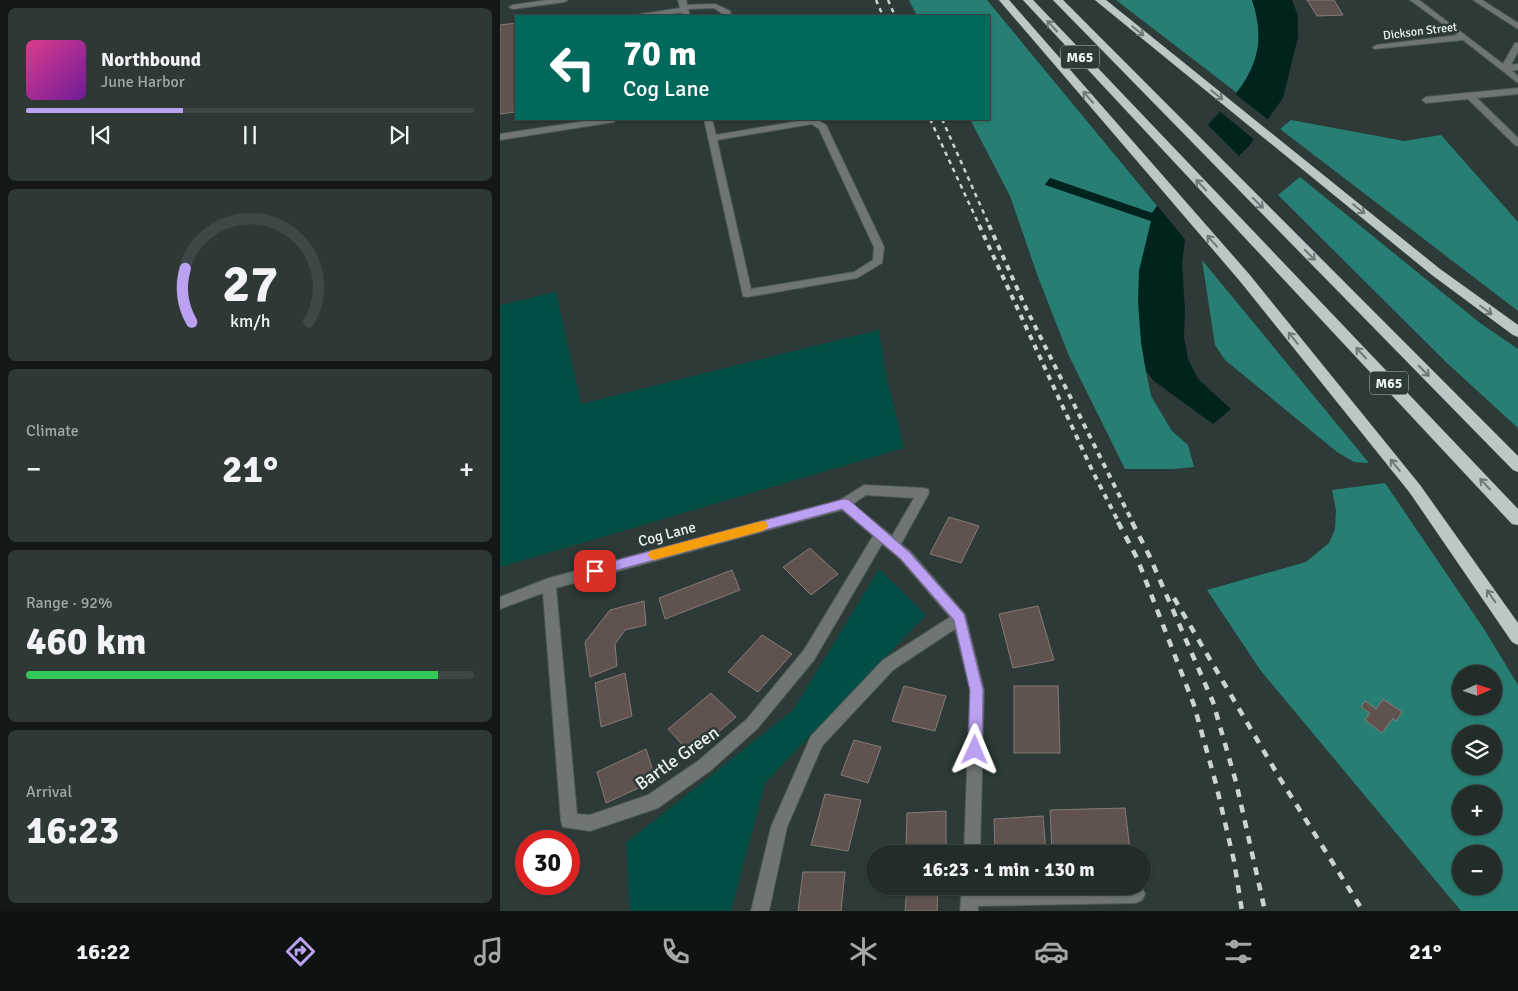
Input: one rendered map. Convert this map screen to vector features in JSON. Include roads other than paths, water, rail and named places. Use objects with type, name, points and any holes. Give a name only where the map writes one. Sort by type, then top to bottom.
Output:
[{"type":"highway","points":[[1004,0],[1244,277],[1415,489],[1518,637]]},
{"type":"highway","name":"M65","points":[[1028,0],[1518,520]]},
{"type":"highway","name":"M65","points":[[1058,0],[1518,466]]},
{"type":"highway","points":[[1100,0],[1436,272],[1518,332]]},
{"type":"street","points":[[513,7],[564,0]]},
{"type":"street","points":[[1414,0],[1506,68],[1518,80]]},
{"type":"street","points":[[1482,1],[1518,26]]},
{"type":"street","points":[[646,15],[684,8],[715,6],[728,15]]},
{"type":"street","name":"Dickson Street","points":[[1377,47],[1465,37]]},
{"type":"street","points":[[1506,68],[1518,45]]},
{"type":"street","points":[[1506,68],[1518,67]]},
{"type":"street","points":[[1426,100],[1518,91]]},
{"type":"street","points":[[1470,96],[1518,143]]},
{"type":"street","points":[[500,137],[608,120]]},
{"type":"street","points":[[708,120],[747,293],[857,275],[878,261],[880,247],[822,127],[813,121],[713,138]]},
{"type":"street","name":"Cog Lane","points":[[500,603],[549,584],[844,504],[864,490],[922,493],[893,546]]},
{"type":"street","points":[[844,504],[905,555],[960,618],[977,690],[972,845]]},
{"type":"street","name":"Bartle Green","points":[[549,584],[569,821],[590,823],[652,802],[704,766],[752,724],[808,655],[880,535]]},
{"type":"street","points":[[760,911],[779,827],[816,741],[888,664],[960,618]]},
{"type":"street","points":[[970,898],[1094,895]]},
{"type":"railway","points":[[876,0],[883,15]]},
{"type":"railway","points":[[888,0],[895,15]]},
{"type":"railway","points":[[930,120],[980,227]]},
{"type":"railway","points":[[942,120],[990,227]]},
{"type":"railway","points":[[979,225],[1092,470],[1119,523]]},
{"type":"railway","points":[[989,225],[1025,306],[1133,523]]},
{"type":"railway","points":[[1118,522],[1137,558],[1194,705],[1216,784],[1234,861],[1242,911]]},
{"type":"railway","points":[[1132,522],[1149,555],[1213,702],[1236,782],[1265,911]]},
{"type":"railway","points":[[1174,598],[1279,777],[1363,911]]}]
